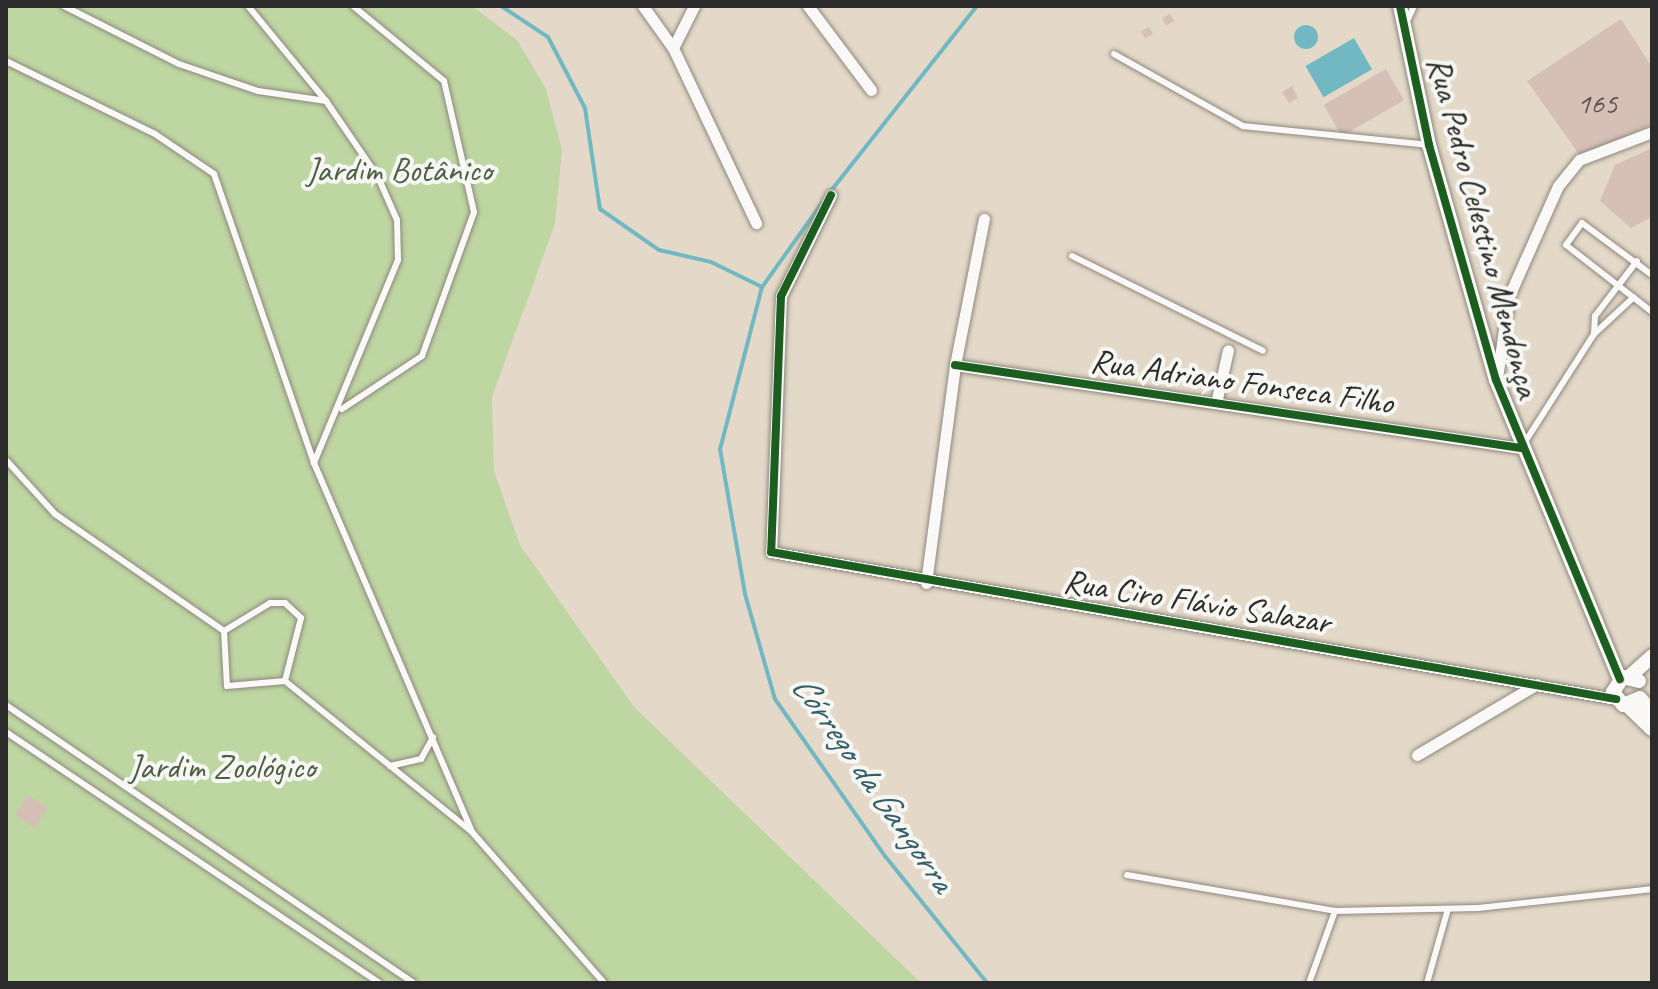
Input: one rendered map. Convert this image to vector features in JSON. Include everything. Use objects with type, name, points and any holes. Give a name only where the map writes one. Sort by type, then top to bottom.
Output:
[{"type":"street","points":[[643,6],[673,48],[756,223]]},
{"type":"street","points":[[673,48],[694,6]]},
{"type":"street","points":[[808,6],[871,90]]},
{"type":"street","name":"Rua Pedro Celestino Mendonça","points":[[1400,6],[1429,145],[1496,380],[1521,448],[1629,679]]},
{"type":"street","points":[[1496,380],[1509,296],[1558,186],[1579,160],[1652,132]]},
{"type":"street","name":"Rua Ciro Flávio Salazar","points":[[831,195],[781,296],[771,552],[926,583],[1628,701]]},
{"type":"street","points":[[926,583],[955,365],[984,219]]},
{"type":"street","points":[[1216,403],[1228,350]]},
{"type":"street","name":"Rua Adriano Fonseca Filho","points":[[955,365],[1521,448]]},
{"type":"street","points":[[1652,657],[1629,679],[1628,701],[1652,729]]},
{"type":"street","points":[[1628,701],[1629,679]]},
{"type":"street","points":[[1417,755],[1537,684]]},
{"type":"street","points":[[1628,701],[1652,712]]},
{"type":"lane","points":[[64,6],[179,64],[258,91],[326,101]]},
{"type":"lane","points":[[248,6],[326,101],[397,220],[398,260],[342,409],[314,463]]},
{"type":"lane","points":[[342,409],[422,356],[474,212],[444,81],[353,6]]},
{"type":"lane","points":[[1404,28],[1414,6]]},
{"type":"lane","points":[[1114,54],[1243,126],[1429,145]]},
{"type":"lane","points":[[6,61],[208,165],[314,463],[472,832]]},
{"type":"lane","points":[[1652,275],[1637,261],[1576,225],[1566,249],[1619,284],[1652,312]]},
{"type":"lane","points":[[1072,256],[1263,351]]},
{"type":"lane","points":[[1594,334],[1595,316],[1637,261]]},
{"type":"lane","points":[[1521,448],[1594,334],[1634,297]]},
{"type":"lane","points":[[1228,350],[1232,336]]},
{"type":"lane","points":[[6,460],[55,514],[224,631]]},
{"type":"lane","points":[[224,631],[270,603],[285,603],[301,618],[303,635],[285,681]]},
{"type":"lane","points":[[224,631],[227,686],[285,681],[472,832],[604,983]]},
{"type":"lane","points":[[6,705],[413,983]]},
{"type":"lane","points":[[6,732],[379,983]]},
{"type":"lane","points":[[390,766],[421,759],[433,737]]},
{"type":"lane","points":[[1127,875],[1335,911],[1448,909],[1652,889]]},
{"type":"lane","points":[[1427,983],[1448,909]]},
{"type":"lane","points":[[1309,983],[1335,911]]},
{"type":"green space","points":[[6,6],[472,6],[517,40],[546,89],[562,150],[555,224],[492,397],[494,471],[520,545],[634,707],[921,983],[6,983]]},
{"type":"water","points":[[1306,25],[1314,29],[1318,37],[1314,45],[1306,49],[1298,45],[1294,37],[1298,29]]},
{"type":"water","points":[[1354,38],[1372,69],[1324,97],[1306,66]]},
{"type":"building","points":[[1170,14],[1174,21],[1166,25],[1162,18]]},
{"type":"building","points":[[1621,19],[1652,67],[1652,124],[1581,157],[1527,81]]},
{"type":"building","points":[[1149,27],[1153,34],[1145,38],[1141,32]]},
{"type":"building","points":[[1386,69],[1404,100],[1342,136],[1324,105]]},
{"type":"building","points":[[1292,86],[1298,98],[1289,103],[1282,92]]},
{"type":"building","points":[[1652,148],[1652,217],[1631,228],[1600,201],[1615,165]]},
{"type":"building","points":[[28,795],[48,808],[35,828],[15,815]]},
{"type":"waterway","points":[[501,6],[548,37],[585,108],[600,209],[659,250],[711,262],[762,287]]},
{"type":"waterway","name":"Córrego da Gangorra","points":[[830,192],[977,6]]},
{"type":"waterway","name":"Córrego da Gangorra","points":[[822,203],[762,287],[720,449],[745,594],[775,699],[885,856],[987,983]]},
{"type":"cycle path","points":[[1400,6],[1429,145],[1496,380],[1620,679]]},
{"type":"cycle path","points":[[831,195],[781,296],[771,552],[1616,699]]},
{"type":"cycle path","points":[[955,365],[1521,448]]},
{"type":"park label","name":"Jardim Botânico","points":[[399,170]]},
{"type":"park label","name":"Jardim Zoológico","points":[[222,767]]}]
